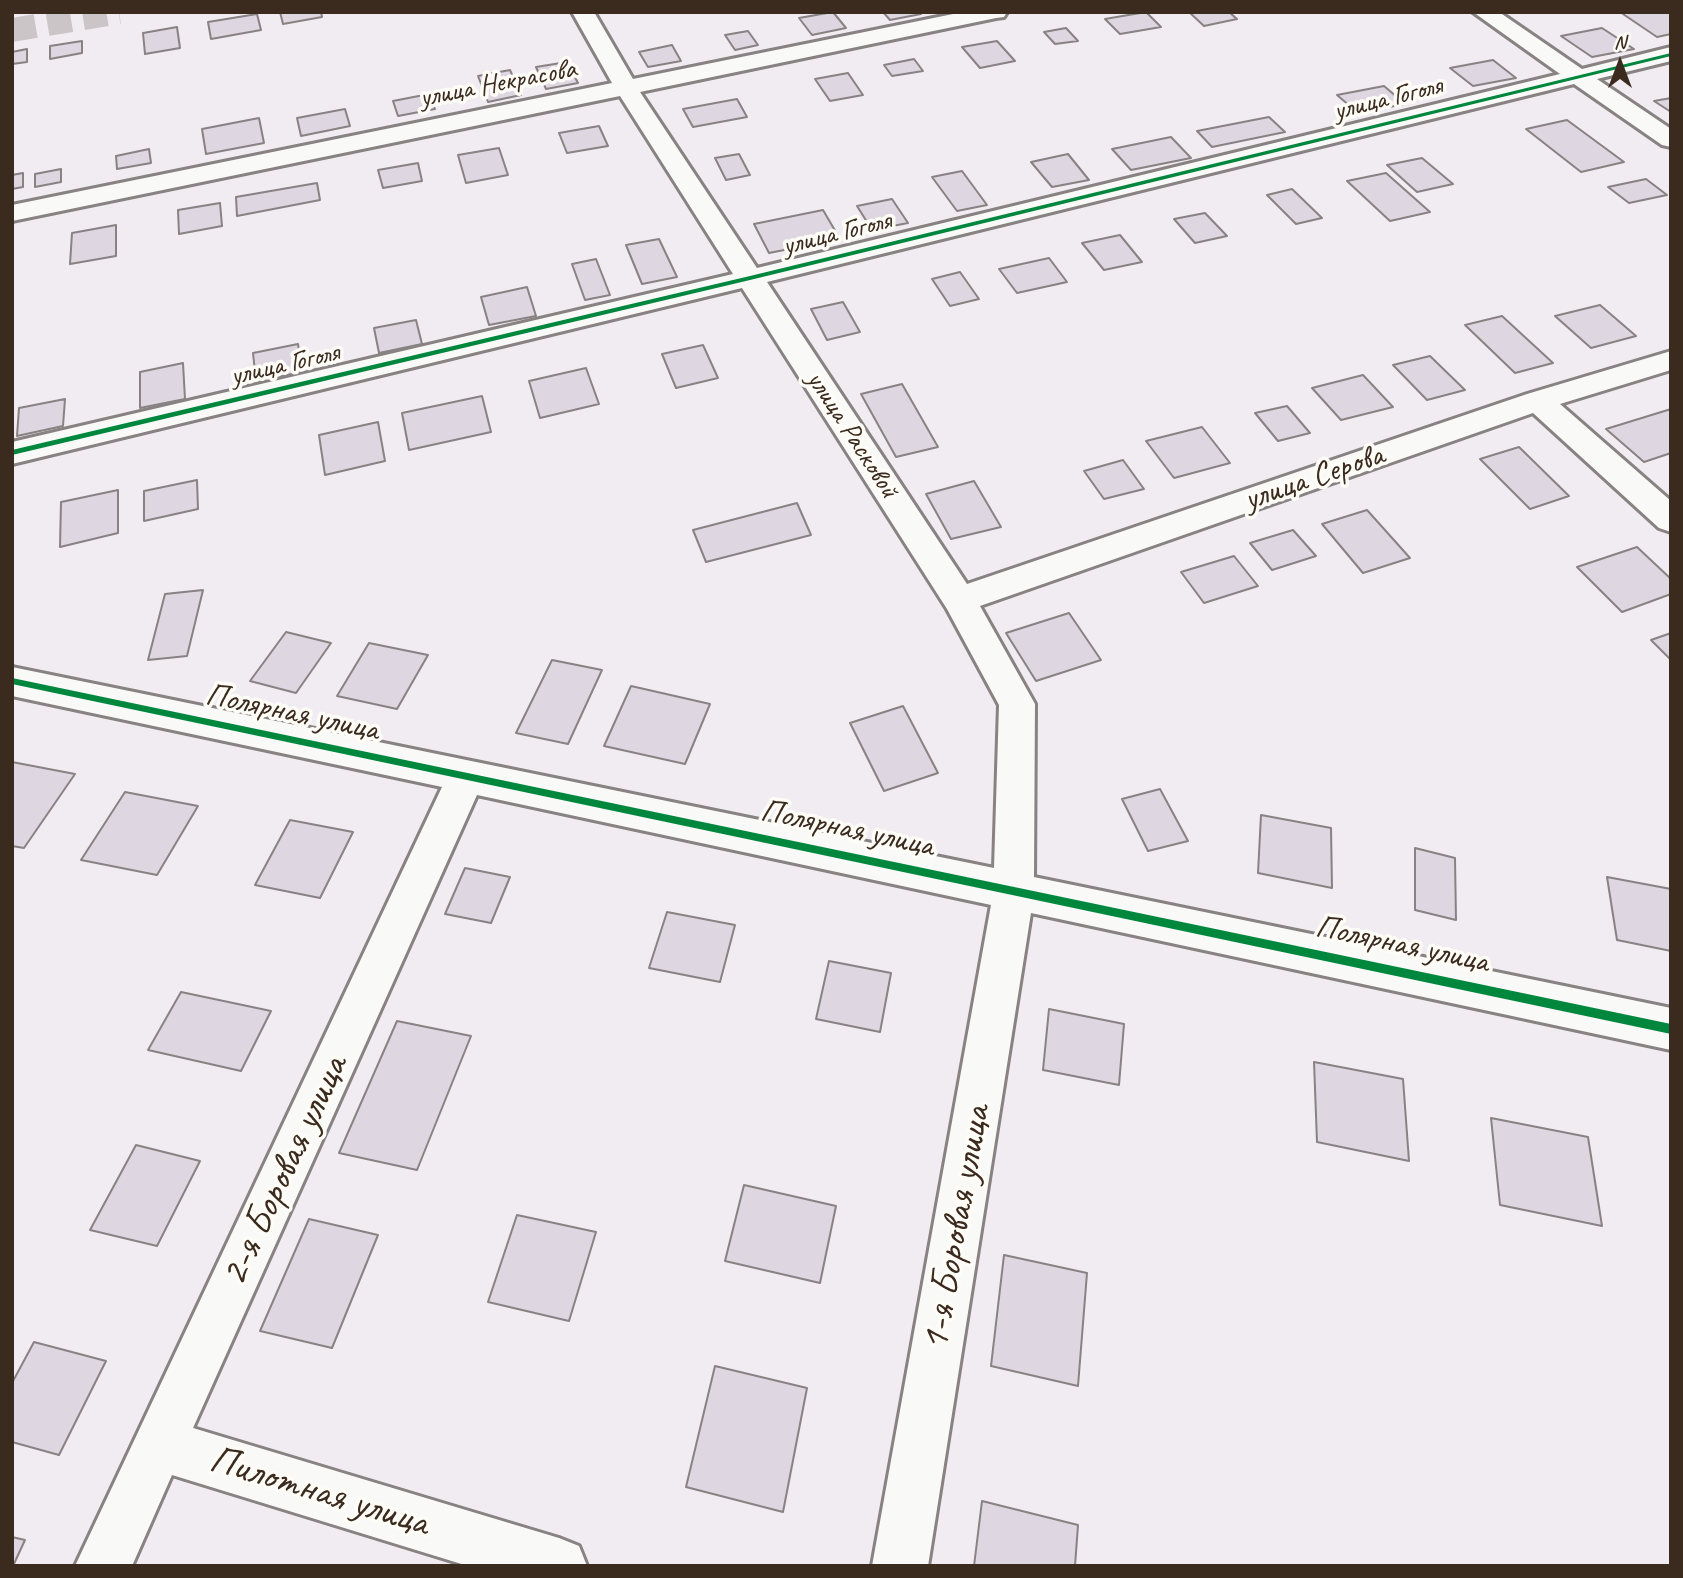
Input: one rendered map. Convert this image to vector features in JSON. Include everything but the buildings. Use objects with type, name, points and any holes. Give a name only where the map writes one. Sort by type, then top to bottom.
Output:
[{"type":"street","name":"улица Расковой","points":[[583,12],[627,89],[959,600],[1017,704],[1014,890]]},
{"type":"street","name":"улица Некрасова","points":[[12,213],[996,12]]},
{"type":"street","points":[[1484,12],[1671,140]]},
{"type":"street","name":"улица Гоголя","points":[[12,453],[750,278],[1671,54]]},
{"type":"street","name":"улица Серова","points":[[959,600],[1538,401],[1671,360]]},
{"type":"street","points":[[1538,401],[1671,520]]},
{"type":"street","name":"Полярная улица","points":[[12,681],[1671,1028]]},
{"type":"street","name":"2-я Боровая улица","points":[[103,1566],[466,777]]},
{"type":"street","name":"1-я Боровая улица","points":[[900,1566],[1014,890]]},
{"type":"street","name":"Пилотная улица","points":[[159,1444],[559,1566]]},
{"type":"tunnel","points":[[12,30],[119,12]]},
{"type":"cycle path","points":[[12,453],[750,278],[1671,54]]},
{"type":"cycle path","points":[[12,681],[1671,1029]]}]
